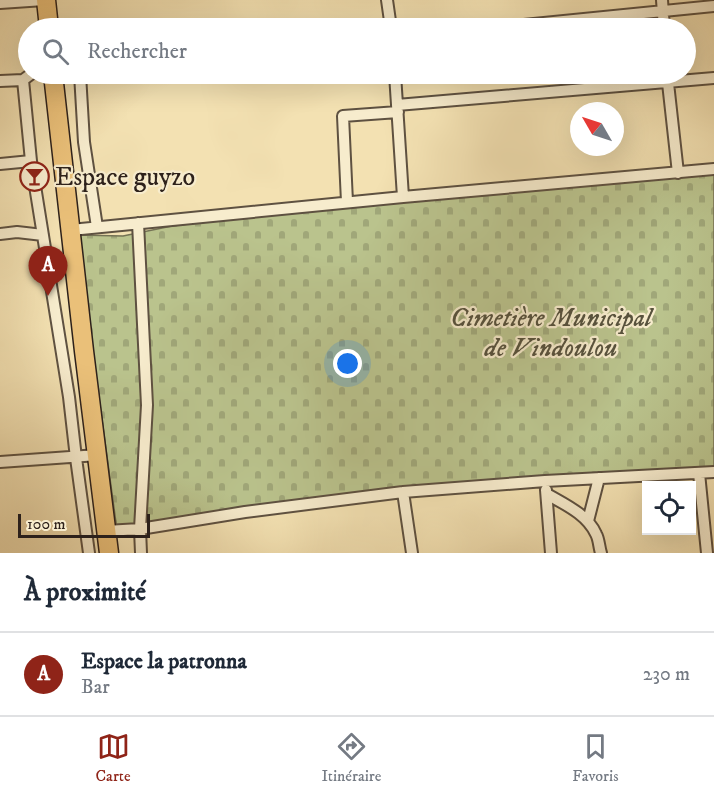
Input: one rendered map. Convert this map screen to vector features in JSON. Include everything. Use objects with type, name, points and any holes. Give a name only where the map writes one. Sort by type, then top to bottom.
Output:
[{"type":"highway","points":[[45,0],[48,18]]},
{"type":"highway","points":[[49,84],[71,230],[109,553]]},
{"type":"street","points":[[0,3],[45,0]]},
{"type":"street","points":[[387,0],[390,18]]},
{"type":"street","points":[[567,18],[662,5],[714,6]]},
{"type":"street","points":[[0,81],[18,78]]},
{"type":"street","points":[[696,78],[714,78]]},
{"type":"street","points":[[27,84],[31,161],[69,397],[89,553]]},
{"type":"street","points":[[81,84],[84,142],[97,227]]},
{"type":"street","points":[[396,84],[403,197]]},
{"type":"street","points":[[347,202],[342,116],[616,84]]},
{"type":"street","points":[[669,84],[678,173]]},
{"type":"street","points":[[0,164],[31,161]]},
{"type":"street","points":[[71,230],[347,202],[714,169]]},
{"type":"street","points":[[138,223],[147,405],[140,529],[141,553]]},
{"type":"street","points":[[0,234],[17,232],[43,235]]},
{"type":"street","points":[[0,462],[98,455]]},
{"type":"street","points":[[106,531],[140,529],[245,512],[403,492],[545,481],[714,472]]},
{"type":"street","points":[[699,473],[706,553]]},
{"type":"street","points":[[588,521],[599,478]]},
{"type":"street","points":[[545,481],[553,551]]},
{"type":"street","points":[[403,492],[412,553]]},
{"type":"street","points":[[547,494],[588,521],[597,535],[601,553]]},
{"type":"green space","name":"Cimetière Municipal de Vindoulou","points":[[714,168],[714,472],[403,492],[117,530],[77,235],[123,236],[172,226],[441,193]]},
{"type":"place","name":"Espace guyzo","points":[[34,177]]},
{"type":"place","name":"Espace la patronna","points":[[48,296]]}]
